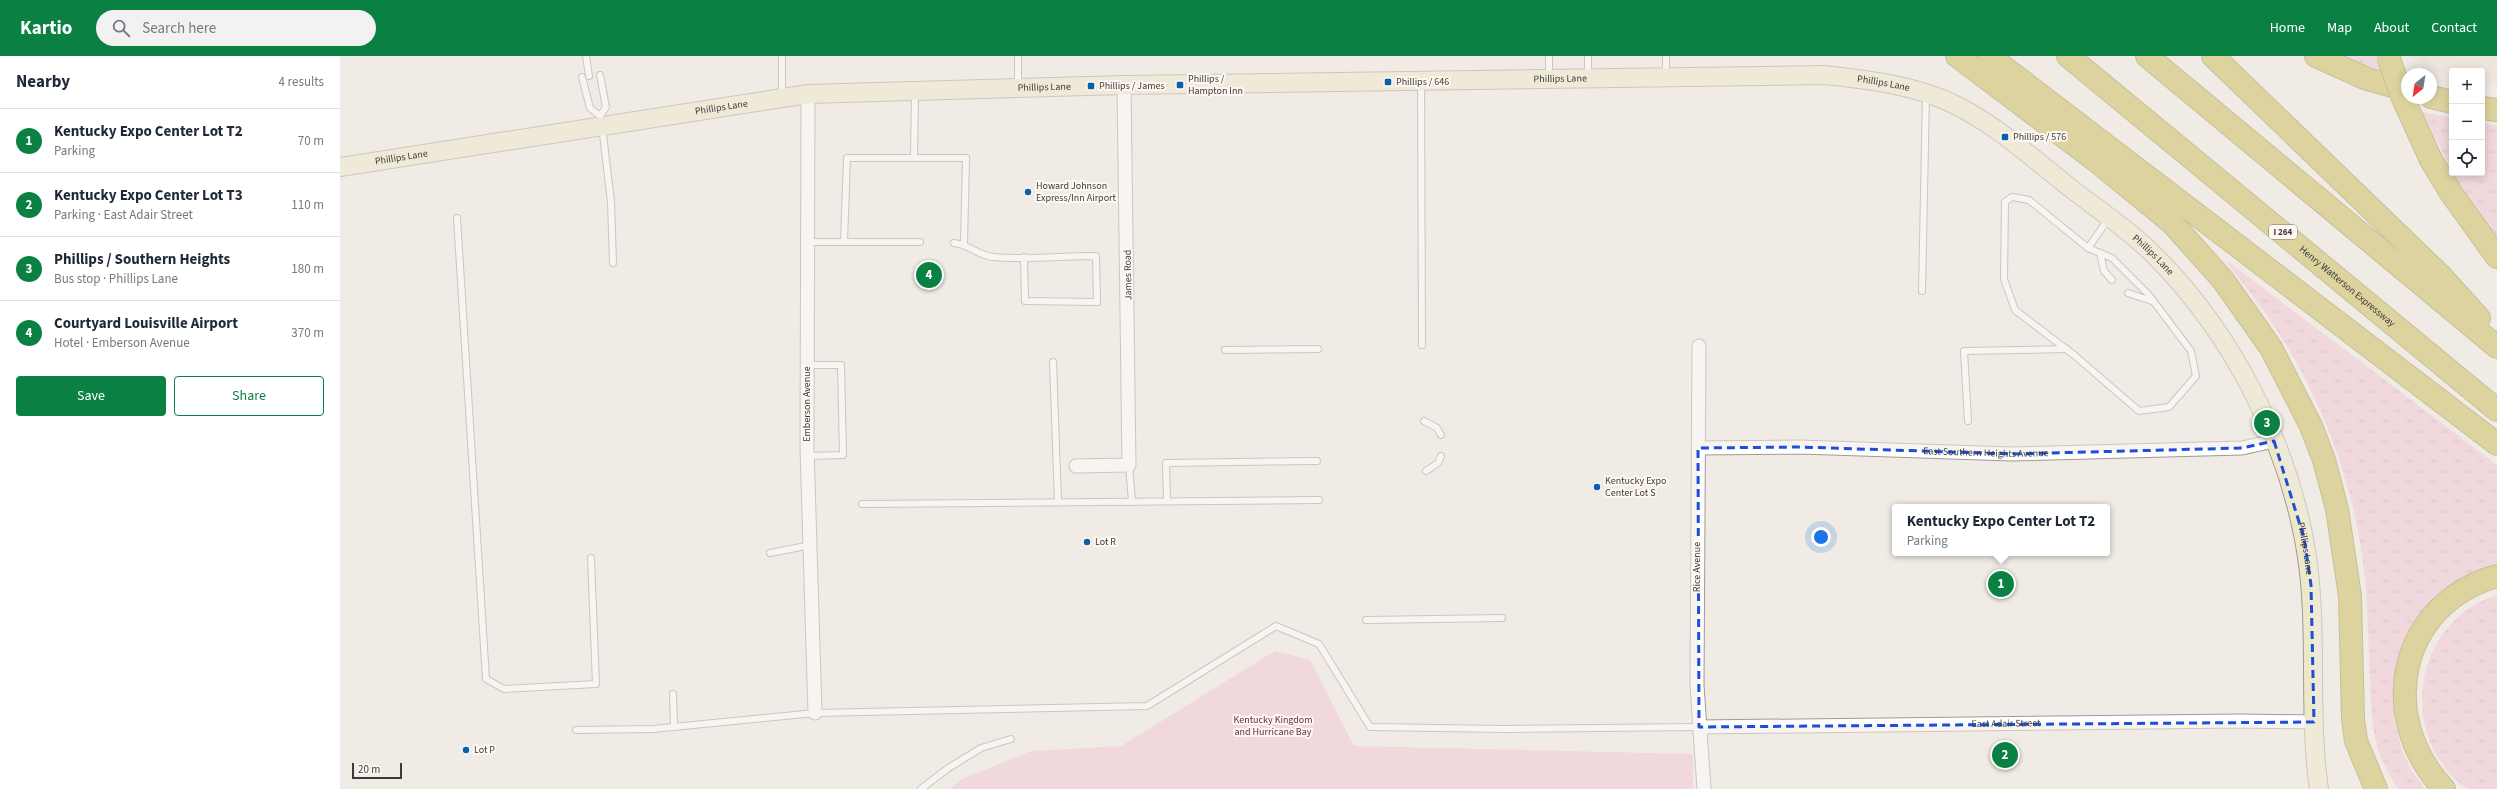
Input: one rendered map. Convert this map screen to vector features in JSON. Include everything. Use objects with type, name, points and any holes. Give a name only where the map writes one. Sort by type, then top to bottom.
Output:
[{"type":"highway","points":[[1957,56],[2099,163],[2172,223],[2223,280],[2271,348],[2311,426],[2324,460],[2337,509],[2350,596],[2353,719],[2356,741],[2376,789]]},
{"type":"highway","points":[[1989,56],[2497,444]]},
{"type":"highway","name":"Henry Watterson Expressway","points":[[2068,56],[2497,410]]},
{"type":"highway","points":[[2147,56],[2497,347]]},
{"type":"highway","points":[[2213,56],[2442,277],[2497,338]]},
{"type":"highway","points":[[2316,56],[2368,79],[2401,88]]},
{"type":"highway","points":[[2388,56],[2402,96],[2431,160],[2450,193],[2497,256]]},
{"type":"highway","points":[[2437,98],[2449,101]]},
{"type":"highway","points":[[2485,108],[2497,110]]},
{"type":"highway","points":[[2444,789],[2421,761],[2407,727],[2404,696],[2408,660],[2422,630],[2441,607],[2469,588],[2497,576]]},
{"type":"main road","name":"Phillips Lane","points":[[340,167],[601,121],[808,94],[1124,85],[1666,79],[1825,75],[1874,80],[1926,94],[1949,102],[1996,129],[2110,217],[2159,260],[2212,323],[2251,388],[2285,468],[2304,538],[2311,585],[2314,756],[2319,789]]},
{"type":"street","name":"James Road","points":[[1124,85],[1129,465]]},
{"type":"street","name":"Emberson Avenue","points":[[808,94],[807,456],[811,545],[815,713]]},
{"type":"street","name":"Rice Avenue","points":[[1699,346],[1699,727],[1704,789]]},
{"type":"street","name":"East Southern Heights Avenue","points":[[1698,448],[1854,448],[2012,454],[2242,448],[2274,442]]},
{"type":"street","points":[[1076,466],[1129,465]]},
{"type":"street","name":"East Adair Street","points":[[1699,727],[2233,721],[2314,722]]},
{"type":"lane","points":[[586,56],[585,77],[590,108],[601,121]]},
{"type":"lane","points":[[782,56],[782,98]]},
{"type":"lane","points":[[1018,56],[1018,88]]},
{"type":"lane","points":[[1549,56],[1550,80]]},
{"type":"lane","points":[[1588,56],[1588,80]]},
{"type":"lane","points":[[1666,56],[1666,79]]},
{"type":"lane","points":[[600,75],[606,107],[601,121],[611,202],[613,263]]},
{"type":"lane","points":[[1421,82],[1422,345]]},
{"type":"lane","points":[[914,158],[915,90]]},
{"type":"lane","points":[[1922,291],[1926,94]]},
{"type":"lane","points":[[844,242],[847,158],[966,158],[964,244]]},
{"type":"lane","points":[[2012,197],[2029,200],[2088,248],[2100,253],[2112,258],[2152,301],[2191,351],[2196,376],[2169,407],[2139,411],[2067,349],[2015,310],[2004,279],[2005,202],[2012,197]]},
{"type":"lane","points":[[2088,248],[2110,217]]},
{"type":"lane","points":[[457,218],[486,679],[504,689],[596,684],[591,558]]},
{"type":"lane","points":[[808,242],[920,242]]},
{"type":"lane","points":[[954,244],[964,244],[992,258],[1024,257],[1096,256],[1097,302],[1024,301],[1024,257]]},
{"type":"lane","points":[[2100,253],[2104,271],[2112,280]]},
{"type":"lane","points":[[2128,293],[2152,301]]},
{"type":"lane","points":[[1968,421],[1964,351],[2067,349]]},
{"type":"lane","points":[[1224,350],[1318,350]]},
{"type":"lane","points":[[1053,362],[1058,502]]},
{"type":"lane","points":[[807,365],[841,364],[843,455],[807,456]]},
{"type":"lane","points":[[1424,421],[1437,428],[1441,435]]},
{"type":"lane","points":[[1426,471],[1438,463],[1441,456]]},
{"type":"lane","points":[[1167,501],[1166,463],[1317,461]]},
{"type":"lane","points":[[1129,465],[1132,502]]},
{"type":"lane","points":[[862,504],[1318,500]]},
{"type":"lane","points":[[770,553],[811,545]]},
{"type":"lane","points":[[1366,620],[1502,618]]},
{"type":"lane","points":[[576,730],[674,727],[815,713],[1147,706],[1276,626],[1319,644],[1370,727],[1512,729],[1699,727]]},
{"type":"lane","points":[[673,694],[674,727]]},
{"type":"lane","points":[[921,789],[947,769],[981,748],[1011,739]]},
{"type":"highlighted area","points":[[2274,441],[2304,538],[2311,585],[2314,722],[1699,727],[1698,448],[1800,447],[2012,454],[2242,448]]},
{"type":"shaded area","points":[[2410,56],[2497,56],[2497,85],[2485,86],[2485,68],[2449,68],[2449,77],[2437,71],[2437,68],[2432,68]]},
{"type":"green space","points":[[2343,56],[2378,56],[2381,71]]},
{"type":"green space","points":[[2422,112],[2449,117],[2449,165]]},
{"type":"green space","points":[[2485,124],[2497,126],[2497,239],[2465,194],[2455,176],[2485,176]]},
{"type":"green space","points":[[2229,262],[2497,465],[2497,566],[2454,585],[2393,693],[2395,723],[2402,751],[2410,768],[2425,789],[2398,789],[2382,761],[2376,743],[2373,726],[2367,606],[2363,562],[2351,498],[2330,434],[2317,403],[2286,345],[2263,310],[2228,264]]},
{"type":"green space","points":[[2497,595],[2497,789],[2470,789],[2458,782],[2448,771],[2430,742],[2423,717],[2422,691],[2427,666],[2437,643],[2453,622],[2473,606]]},
{"type":"green space","name":"Kentucky Kingdom and Hurricane Bay","points":[[1275,651],[1310,660],[1354,746],[1693,754],[1693,789],[950,789],[964,778],[1031,751],[1121,746]]},
{"type":"place","name":"Phillips / 646","points":[[1388,82]]},
{"type":"place","name":"Phillips / Hampton Inn","points":[[1180,85]]},
{"type":"place","name":"Phillips / James","points":[[1091,86]]},
{"type":"place","name":"Phillips / 576","points":[[2005,137]]},
{"type":"place","name":"Howard Johnson Express/Inn Airport","points":[[1028,192]]},
{"type":"place","name":"Courtyard Louisville Airport","points":[[929,275]]},
{"type":"place","name":"Phillips / Southern Heights","points":[[2267,423]]},
{"type":"place","name":"Kentucky Expo Center Lot S","points":[[1597,487]]},
{"type":"place","name":"Lot R","points":[[1087,542]]},
{"type":"place","name":"Kentucky Expo Center Lot T2","points":[[2001,584]]},
{"type":"place","name":"Lot P","points":[[466,750]]},
{"type":"place","name":"Kentucky Expo Center Lot T3","points":[[2005,755]]}]
